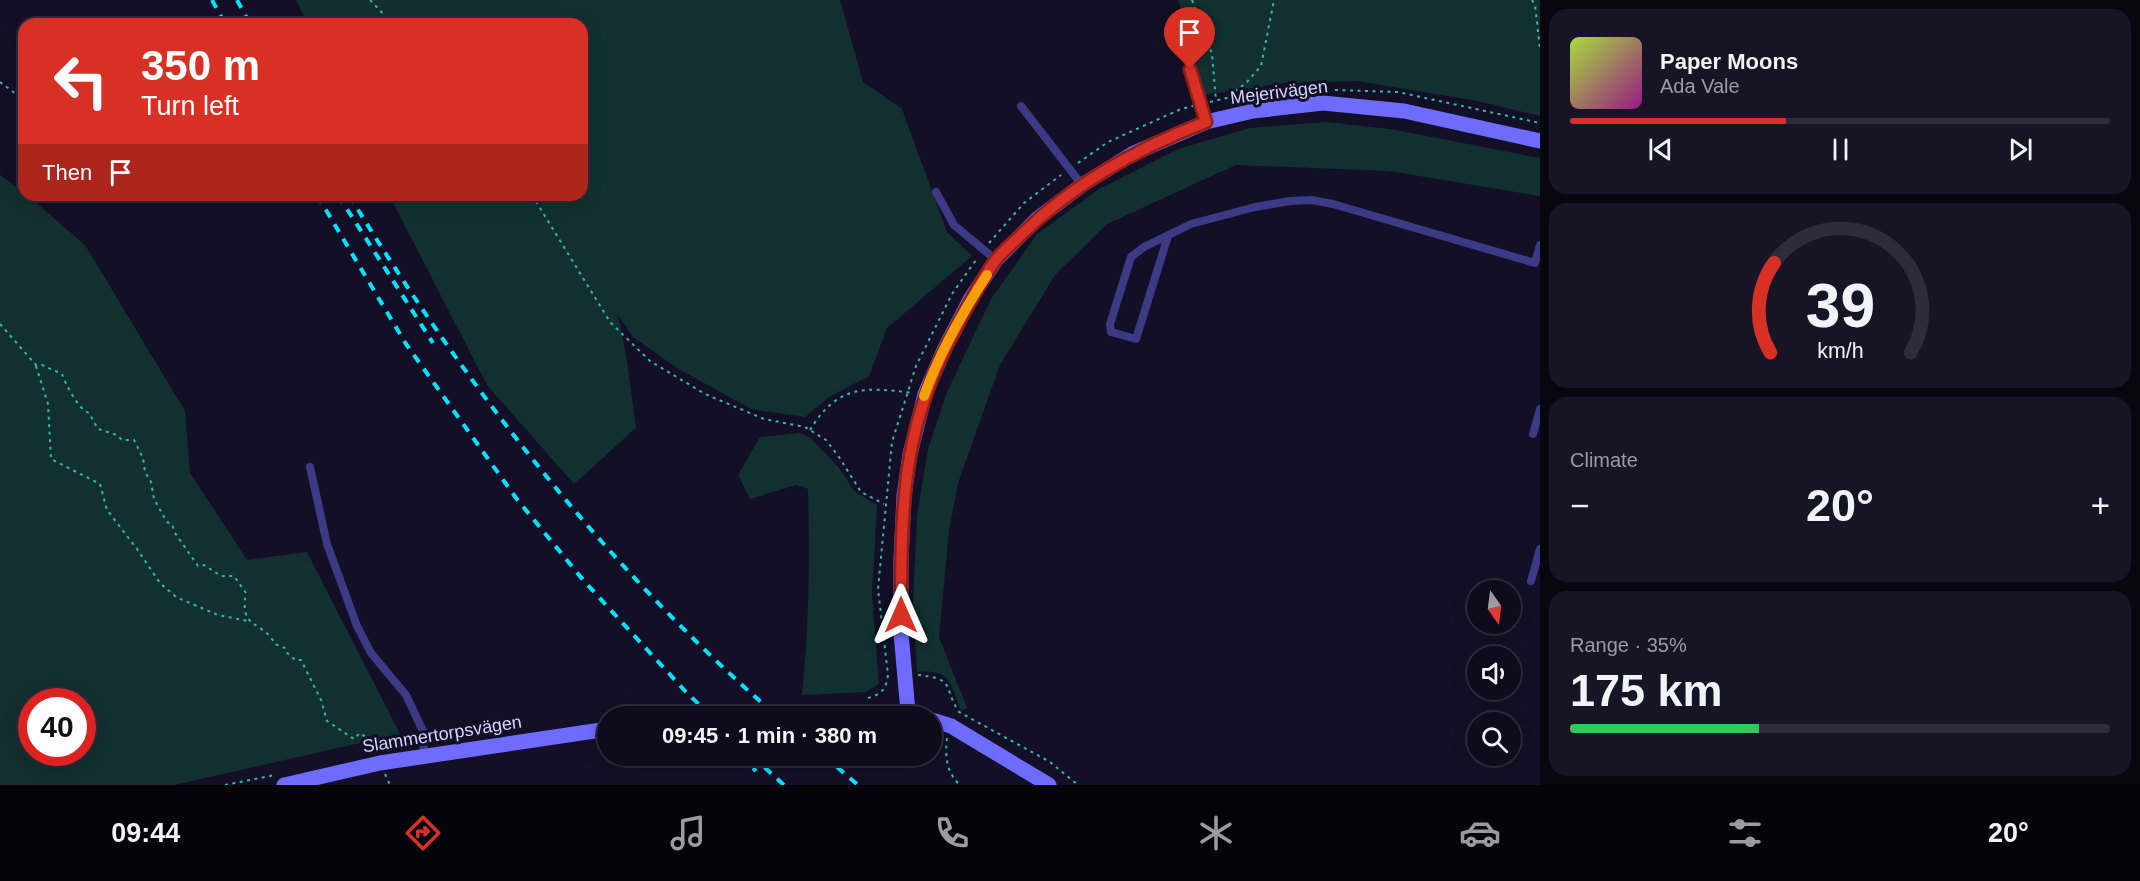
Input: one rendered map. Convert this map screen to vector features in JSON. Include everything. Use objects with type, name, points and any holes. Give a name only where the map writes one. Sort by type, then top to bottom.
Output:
[{"type":"street","name":"Mejerivägen","points":[[911,706],[896,674],[901,633],[901,560],[904,496],[910,454],[925,394],[966,308],[996,260],[1037,219],[1082,185],[1132,154],[1206,122],[1253,111],[1323,103],[1404,111],[1540,141]]},
{"type":"street","points":[[942,723],[951,726],[1049,785]]},
{"type":"street","name":"Slammertorpsvägen","points":[[284,785],[380,763],[597,730]]},
{"type":"lane","points":[[1180,33],[1206,122]]},
{"type":"lane","points":[[1021,106],[1082,185]]},
{"type":"lane","points":[[936,192],[954,225],[996,260]]},
{"type":"lane","points":[[1168,236],[1136,339],[1111,332],[1110,324],[1131,257],[1144,247],[1191,224],[1255,207],[1312,200],[1333,204],[1535,263],[1540,245]]},
{"type":"lane","points":[[1533,434],[1540,409]]},
{"type":"lane","points":[[310,467],[327,544],[357,626],[372,653],[406,695],[423,731],[424,756]]},
{"type":"lane","points":[[1531,581],[1540,549]]},
{"type":"path","points":[[370,0],[387,18]]},
{"type":"path","points":[[1192,0],[1212,54],[1216,101]]},
{"type":"path","points":[[1227,98],[1246,83],[1260,66],[1274,0]]},
{"type":"path","points":[[1532,0],[1540,49]]},
{"type":"path","points":[[0,82],[18,96]]},
{"type":"path","points":[[864,699],[878,695],[896,674],[878,589],[892,442],[916,366],[952,294],[983,249],[1024,203],[1108,142],[1181,109],[1227,98],[1323,89]]},
{"type":"path","points":[[1334,89],[1398,92],[1540,123]]},
{"type":"path","points":[[536,201],[610,322],[650,361],[705,394],[764,419],[810,430],[826,440],[861,492],[885,504]]},
{"type":"path","points":[[0,324],[36,365],[48,404],[51,459],[100,484],[107,510],[160,583],[176,597],[218,615],[248,621],[270,634],[275,644],[285,648],[295,660],[301,660],[321,700],[327,721],[354,739],[360,733],[373,742],[378,753]]},
{"type":"path","points":[[36,365],[42,365],[62,374],[75,400],[85,412],[89,413],[98,429],[117,435],[122,440],[135,440],[143,458],[145,472],[151,482],[154,499],[167,522],[172,524],[175,533],[198,566],[204,566],[221,576],[234,576],[246,592],[243,606],[248,621]]},
{"type":"path","points":[[810,430],[817,417],[841,395],[866,389],[925,394]]},
{"type":"path","points":[[896,674],[940,677],[946,682],[952,701],[959,712],[1050,762],[1078,785]]},
{"type":"path","points":[[951,726],[947,737],[945,758],[960,785]]},
{"type":"green space","points":[[296,0],[840,0],[863,82],[902,109],[947,232],[972,256],[887,328],[869,376],[829,397],[805,417],[751,409],[677,368],[633,337],[618,315],[636,428],[574,484],[487,385],[392,201],[588,201],[588,18],[305,18]]},
{"type":"green space","points":[[1178,0],[1540,0],[1540,116],[1477,101],[1357,81],[1285,83],[1203,95]]},
{"type":"green space","points":[[1327,122],[1390,129],[1540,158],[1540,196],[1389,171],[1236,165],[1107,224],[1055,275],[1000,365],[958,483],[949,531],[939,637],[967,708],[961,711],[948,680],[937,673],[917,672],[913,602],[917,516],[928,449],[947,392],[991,299],[1037,234],[1099,189],[1178,149],[1250,128]]},
{"type":"green space","points":[[0,175],[18,188],[18,201],[34,201],[85,245],[185,411],[190,473],[247,560],[307,552],[400,734],[174,785],[0,785]]},
{"type":"green space","points":[[800,433],[812,439],[840,469],[854,491],[877,505],[872,595],[879,684],[866,692],[802,695],[808,592],[808,489],[796,485],[750,499],[738,475],[760,437]]},
{"type":"railway","points":[[212,0],[222,18]]},
{"type":"railway","points":[[237,0],[247,18]]},
{"type":"railway","points":[[321,201],[406,344],[516,498],[584,581],[701,706]]},
{"type":"railway","points":[[342,201],[433,343]]},
{"type":"railway","points":[[353,201],[441,337],[543,472],[655,600],[715,660],[766,706]]},
{"type":"railway","points":[[751,766],[756,771]]},
{"type":"railway","points":[[763,766],[784,785]]},
{"type":"railway","points":[[836,766],[858,785]]},
{"type":"slow traffic","points":[[924,396],[945,348],[987,275]]},
{"type":"route","points":[[901,615],[904,496],[910,454],[925,394],[945,348],[996,260],[1037,219],[1082,185],[1132,154],[1206,122],[1190,69]]}]
